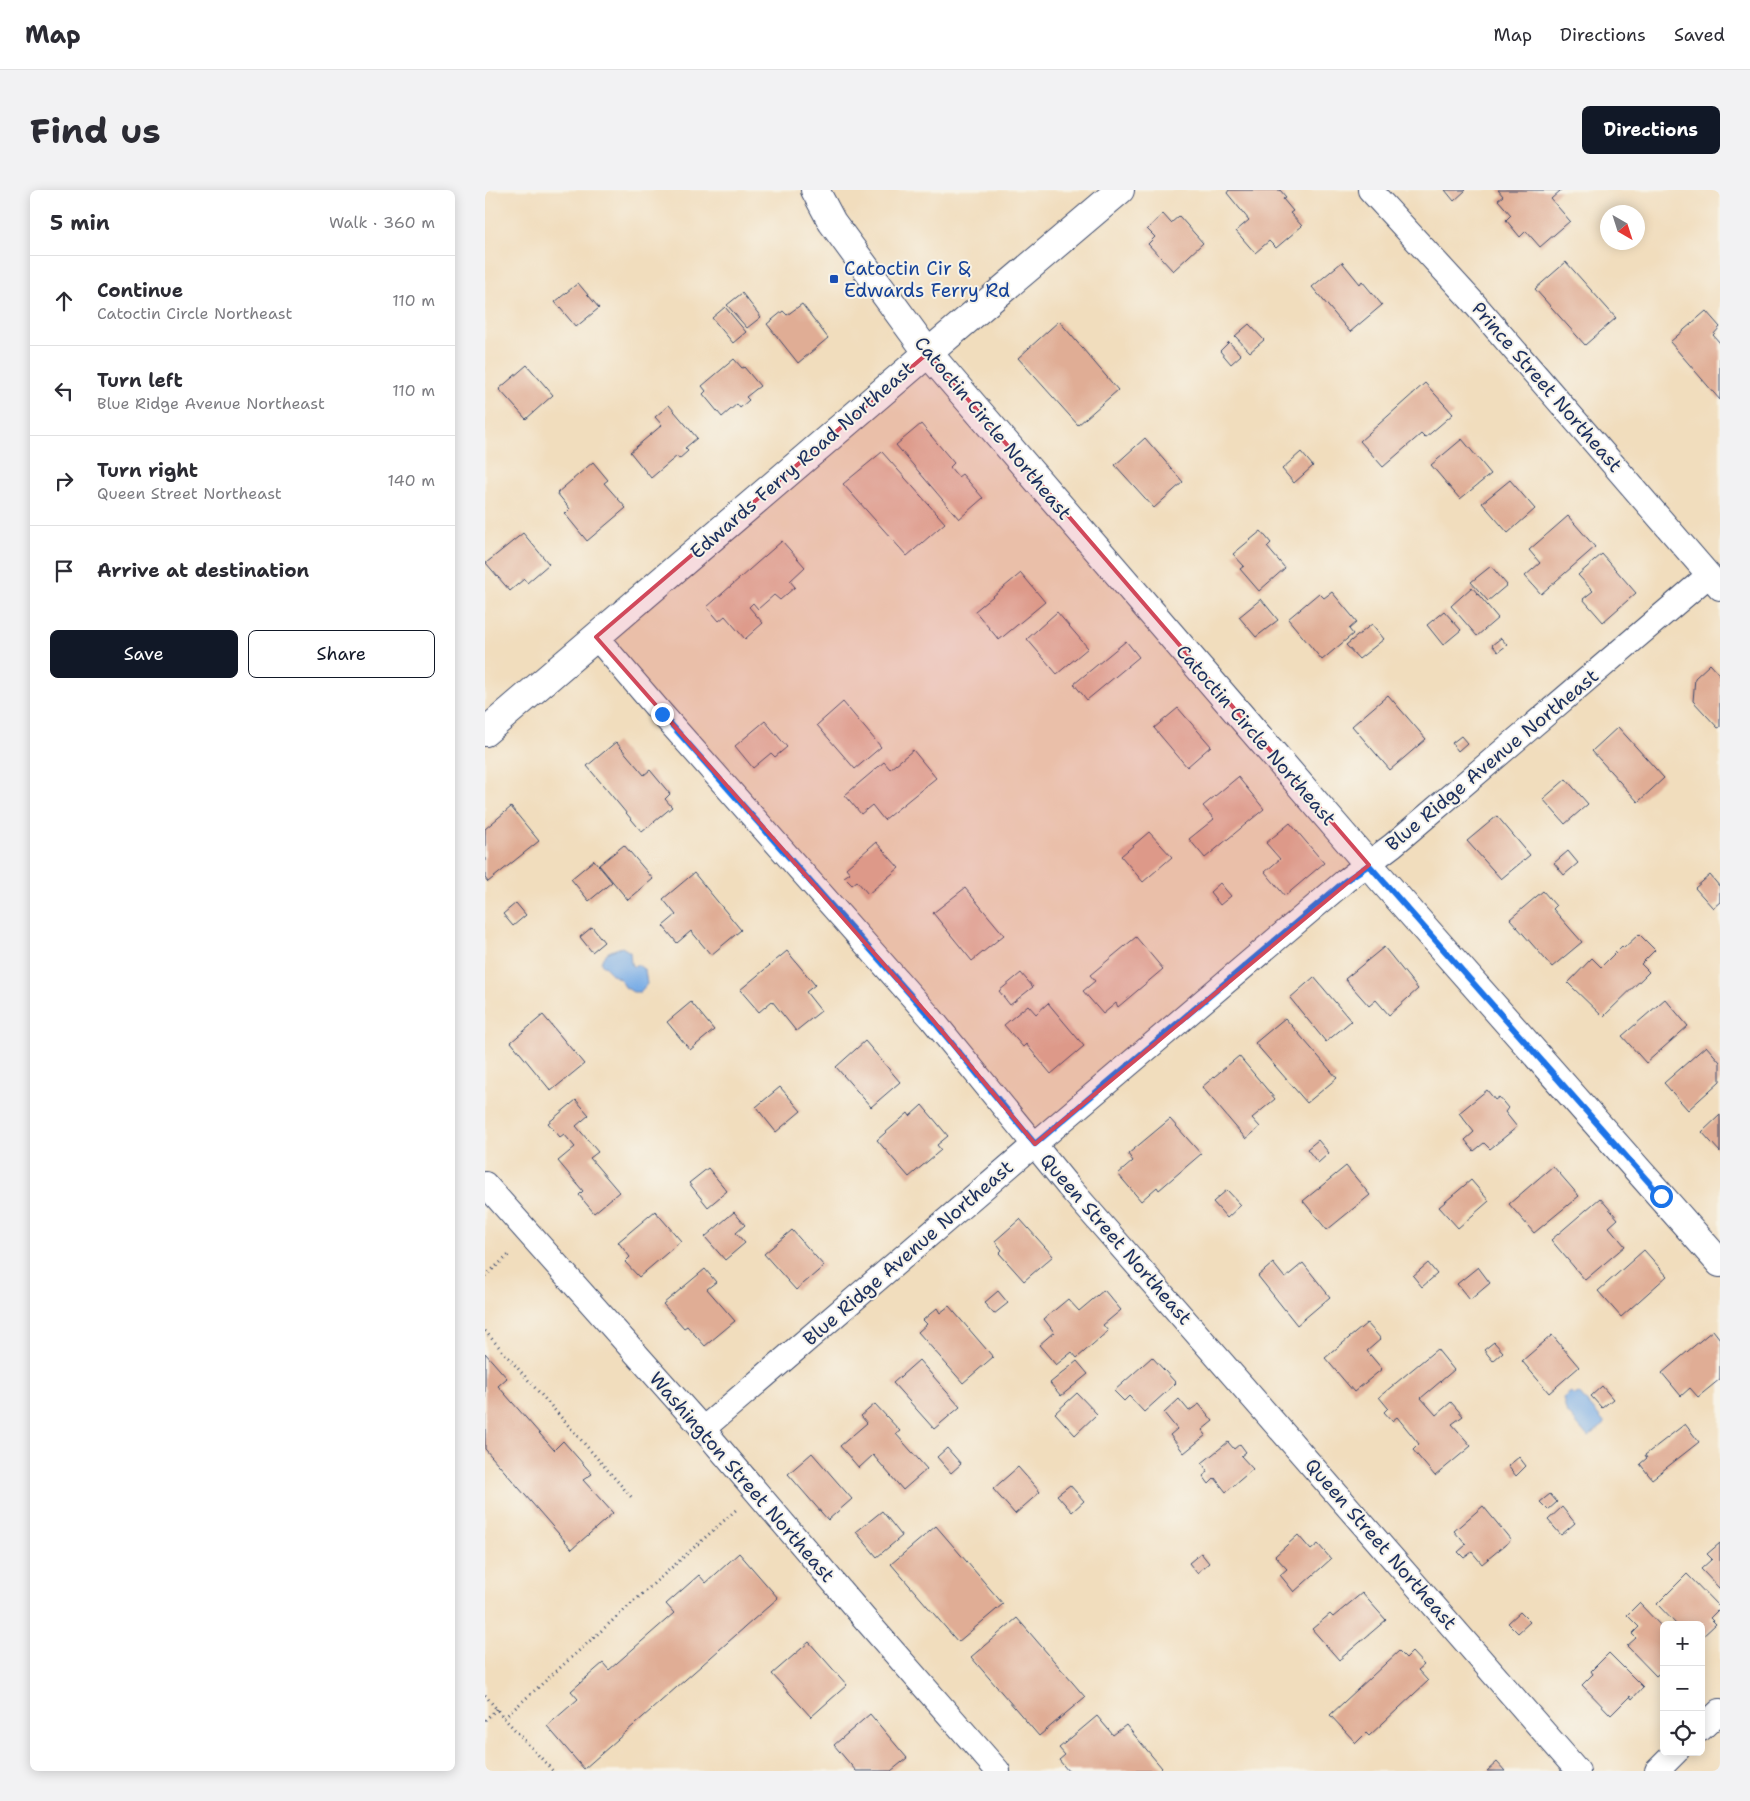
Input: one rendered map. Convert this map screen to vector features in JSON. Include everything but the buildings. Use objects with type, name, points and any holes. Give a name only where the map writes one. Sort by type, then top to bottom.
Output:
[{"type":"street","name":"Catoctin Circle Northeast","points":[[815,190],[831,222],[928,353],[1369,865],[1720,1263]]},
{"type":"street","name":"Edwards Ferry Road Northeast","points":[[485,732],[1120,190]]},
{"type":"street","name":"Prince Street Northeast","points":[[1370,190],[1472,301],[1714,581]]},
{"type":"street","name":"Blue Ridge Avenue Northeast","points":[[703,1429],[1345,881],[1369,865],[1714,581]]},
{"type":"street","name":"Queen Street Northeast","points":[[596,637],[668,722],[931,1018],[1075,1193],[1578,1771]]},
{"type":"street","name":"Washington Street Northeast","points":[[485,1184],[703,1429],[857,1611],[997,1771]]},
{"type":"street","points":[[1705,1725],[1720,1711]]},
{"type":"street","points":[[1657,1771],[1673,1756]]},
{"type":"path","points":[[485,1276],[517,1248]]},
{"type":"path","points":[[485,1331],[633,1499]]},
{"type":"path","points":[[504,1718],[740,1507]]},
{"type":"path","points":[[485,1695],[553,1771]]},
{"type":"path","points":[[485,1720],[497,1709]]},
{"type":"highlighted area","points":[[928,353],[1369,865],[1035,1144],[931,1018],[596,637]]},
{"type":"water","points":[[622,947],[630,952],[633,967],[638,965],[645,970],[647,984],[640,992],[633,992],[625,987],[621,980],[601,963],[606,954]]},
{"type":"water","points":[[1571,1392],[1574,1395],[1579,1393],[1605,1424],[1588,1437],[1566,1411],[1563,1398]]},
{"type":"place","name":"Catoctin Cir & Edwards Ferry Rd","points":[[834,279]]},
{"type":"route","points":[[662,714],[931,1018],[1035,1144],[1345,881],[1369,865],[1661,1196]]}]
